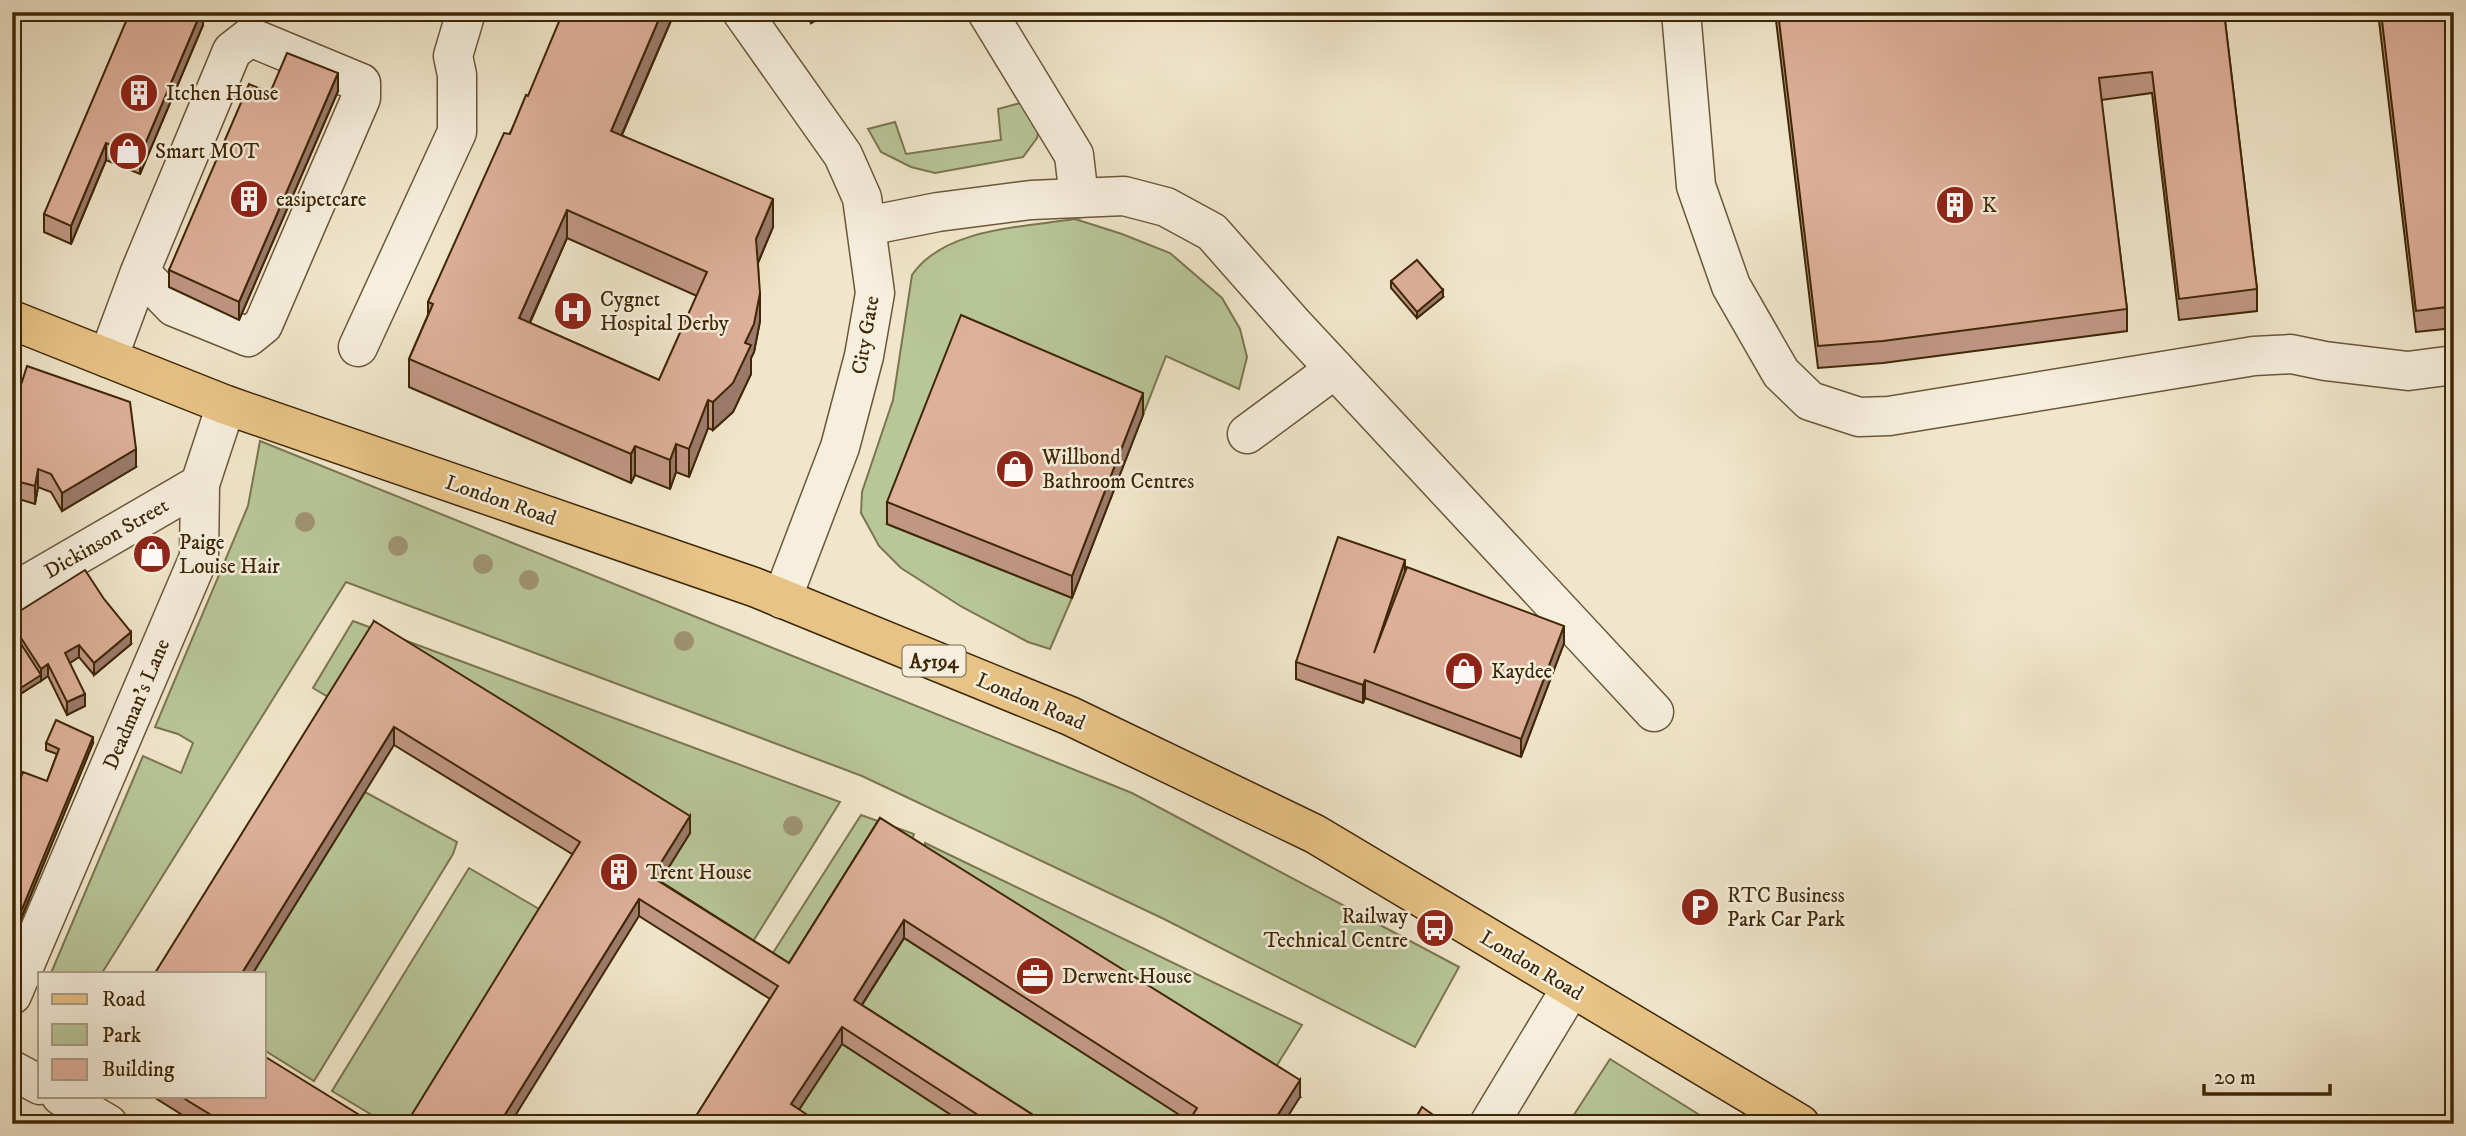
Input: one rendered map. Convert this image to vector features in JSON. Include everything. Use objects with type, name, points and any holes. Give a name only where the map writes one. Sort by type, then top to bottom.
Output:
[{"type":"main road","name":"London Road","points":[[12,320],[226,405],[754,587],[1070,716],[1315,834],[1800,1124]]},
{"type":"street","points":[[358,347],[457,132],[457,75],[453,55],[466,12]]},
{"type":"street","name":"City Gate","points":[[742,12],[844,155],[862,198],[875,293],[864,356],[840,447],[782,598]]},
{"type":"street","points":[[987,12],[1074,155],[1079,198]]},
{"type":"street","points":[[1681,12],[1696,186],[1731,286],[1781,373],[1810,401],[1859,416],[1889,416],[2254,356],[2291,354],[2408,371],[2454,365]]},
{"type":"street","points":[[108,358],[141,272],[232,51],[250,37],[361,83],[361,98],[263,325],[248,337],[174,307],[141,272]]},
{"type":"street","points":[[867,226],[938,212],[1031,200],[1124,196],[1166,207],[1212,232],[1335,369],[1654,712]]},
{"type":"street","points":[[1247,434],[1335,369]]},
{"type":"street","name":"Deadman's Lane","points":[[12,995],[199,556],[200,484],[226,405]]},
{"type":"street","name":"Dickinson Street","points":[[12,593],[200,484]]},
{"type":"street","points":[[1489,1124],[1571,988]]},
{"type":"street","points":[[12,1070],[38,1084]]},
{"type":"street","points":[[64,1098],[108,1124]]},
{"type":"green space","points":[[1024,102],[1040,123],[1037,138],[1023,157],[935,173],[911,167],[881,152],[868,129],[895,122],[906,154],[1001,140],[998,109]]},
{"type":"green space","points":[[1075,219],[1170,253],[1222,298],[1240,329],[1247,357],[1239,389],[1166,356],[1143,415],[887,524],[1072,598],[1050,649],[1028,642],[962,607],[901,568],[879,546],[861,513],[862,492],[893,400],[912,275],[926,259],[964,239],[986,232]]},
{"type":"green space","points":[[260,441],[1132,793],[1459,967],[1415,1047],[1164,919],[862,776],[346,582],[103,972],[51,972],[143,756],[181,773],[193,743],[178,734],[155,727],[248,506]]},
{"type":"green space","points":[[353,621],[840,802],[752,943],[657,886],[689,833],[335,701],[313,688]]},
{"type":"green space","points":[[365,792],[457,842],[453,854],[314,1081],[266,1051],[266,972],[254,972]]},
{"type":"green space","points":[[861,815],[914,834],[911,843],[794,972],[771,956]]},
{"type":"green space","points":[[925,843],[1302,1025],[1269,1078],[924,863]]},
{"type":"green space","points":[[469,868],[546,913],[416,1124],[387,1124],[332,1091]]},
{"type":"green space","points":[[904,938],[1194,1124],[1019,1124],[854,1017]]},
{"type":"green space","points":[[842,1044],[965,1124],[794,1124],[791,1122]]},
{"type":"green space","points":[[1610,1059],[1714,1124],[1568,1124]]},
{"type":"building","name":"Itchen House","points":[[130,12],[201,12],[140,156],[106,143],[71,226],[44,214]]},
{"type":"building","points":[[563,12],[662,12],[611,131],[773,199],[756,239],[760,293],[754,324],[745,343],[751,345],[733,383],[713,402],[708,400],[689,449],[676,444],[670,460],[635,446],[631,454],[409,359],[433,304],[428,302],[504,133],[510,134],[526,95],[528,96]],"holes":[[[567,210],[707,272],[659,380],[519,318]]]},
{"type":"building","name":"K","points":[[1778,12],[2224,12],[2257,289],[2179,299],[2152,72],[2099,78],[2127,309],[1883,341],[1818,346]]},
{"type":"building","points":[[2381,12],[2454,12],[2454,306],[2416,311]]},
{"type":"building","name":"easipetcare","points":[[287,53],[338,73],[239,302],[169,270],[249,84],[270,93]]},
{"type":"building","points":[[1417,260],[1443,290],[1417,312],[1391,281]]},
{"type":"building","name":"Willbond Bathroom Centres","points":[[961,315],[1143,393],[1072,576],[887,502]]},
{"type":"building","points":[[27,366],[130,402],[136,449],[62,493],[51,474],[38,469],[35,486],[12,480],[15,458],[12,457],[12,413]]},
{"type":"building","points":[[1338,537],[1405,560],[1374,653],[1407,567],[1564,626],[1521,739],[1365,680],[1363,685],[1296,662]]},
{"type":"building","points":[[85,570],[131,632],[94,663],[79,645],[65,653],[85,694],[67,702],[48,664],[41,669],[12,624],[12,616]]},
{"type":"building","points":[[374,621],[690,816],[652,877],[789,963],[880,818],[1300,1080],[1272,1124],[1187,1124],[1197,1108],[904,920],[854,1000],[1047,1124],[992,1124],[842,1027],[791,1104],[821,1124],[691,1124],[778,986],[639,899],[499,1124],[406,1124],[580,842],[394,727],[243,972],[156,972]]},
{"type":"building","points":[[12,630],[41,675],[16,691],[12,679]]},
{"type":"building","points":[[56,720],[93,737],[18,919],[18,913],[12,911],[12,799],[23,772],[47,781],[59,749],[46,743]]},
{"type":"building","points":[[12,911],[18,913],[12,928]]},
{"type":"building","points":[[266,1057],[374,1124],[226,1124],[183,1098],[266,1098]]},
{"type":"building","points":[[1422,1107],[1446,1124],[1412,1124]]},
{"type":"place","name":"Itchen House","points":[[139,93]]},
{"type":"place","name":"Smart MOT","points":[[128,151]]},
{"type":"place","name":"easipetcare","points":[[249,199]]},
{"type":"place","name":"K","points":[[1955,205]]},
{"type":"place","name":"Cygnet Hospital Derby","points":[[573,311]]},
{"type":"place","name":"Willbond Bathroom Centres","points":[[1015,469]]},
{"type":"place","name":"Paige Louise Hair","points":[[152,554]]},
{"type":"place","name":"Kaydee","points":[[1464,671]]},
{"type":"place","name":"Trent House","points":[[619,872]]},
{"type":"place","name":"RTC Business Park Car Park","points":[[1700,907]]},
{"type":"place","name":"Railway Technical Centre","points":[[1435,928]]},
{"type":"place","name":"Derwent House","points":[[1035,976]]}]
